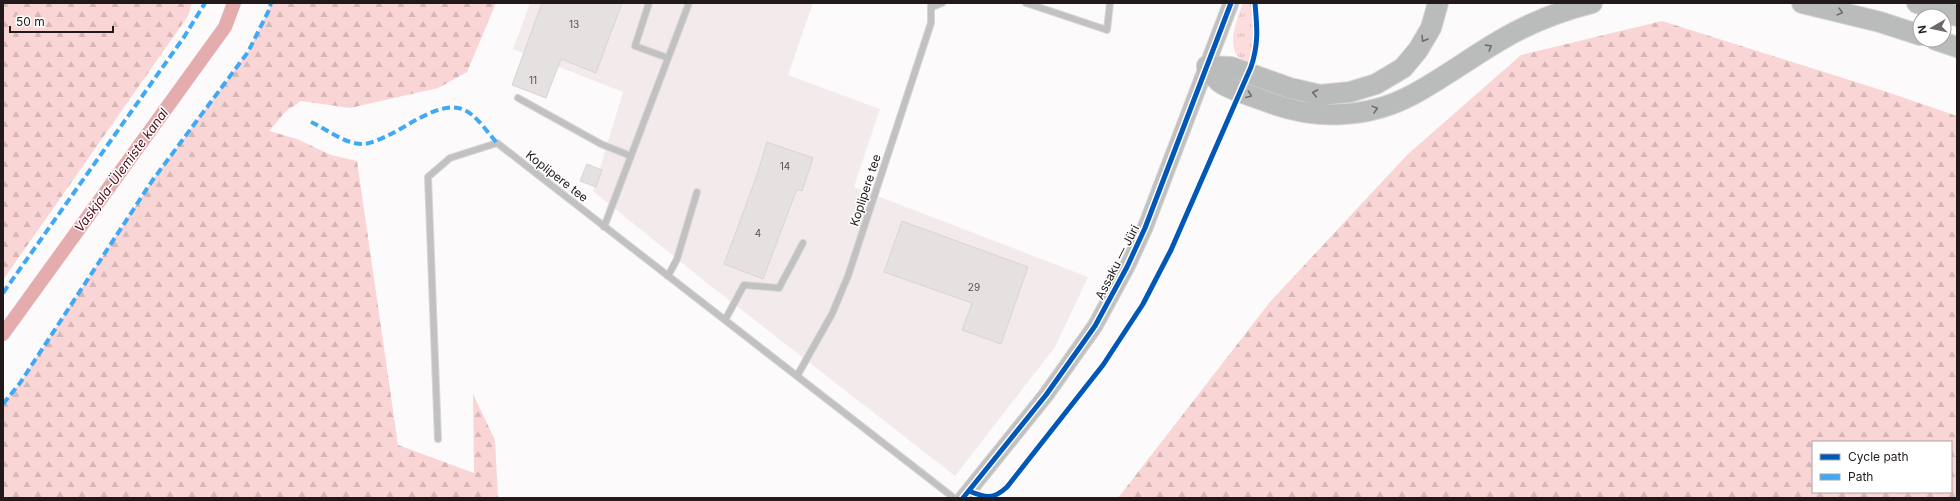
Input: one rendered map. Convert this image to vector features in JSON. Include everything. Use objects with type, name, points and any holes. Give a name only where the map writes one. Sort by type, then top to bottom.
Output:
[{"type":"highway","points":[[1207,66],[1231,67],[1284,86],[1320,95],[1350,92],[1376,84],[1403,68],[1418,50],[1431,28],[1438,3]]},
{"type":"highway","points":[[1207,66],[1221,84],[1283,108],[1309,114],[1336,115],[1362,112],[1386,106],[1411,96],[1501,40],[1534,24],[1592,3]]},
{"type":"highway","points":[[1802,3],[1880,22],[1912,32]]},
{"type":"highway","points":[[1861,3],[1912,20]]},
{"type":"highway","points":[[1917,3],[1929,8]]},
{"type":"highway","points":[[1952,20],[1957,35]]},
{"type":"street","name":"Assaku — Jüri","points":[[963,498],[1046,395],[1095,326],[1127,267],[1145,228],[1231,3]]},
{"type":"lane","points":[[649,3],[635,46],[668,58]]},
{"type":"lane","points":[[604,227],[689,3]]},
{"type":"lane","points":[[931,5],[942,3]]},
{"type":"lane","points":[[1026,3],[1106,30],[1110,3]]},
{"type":"lane","name":"Koplipere tee","points":[[797,376],[832,314],[848,276],[931,23],[931,5]]},
{"type":"lane","points":[[518,98],[602,144],[631,156]]},
{"type":"lane","name":"Koplipere tee","points":[[438,439],[428,177],[450,158],[497,143],[954,498]]},
{"type":"lane","points":[[668,276],[677,259],[697,192]]},
{"type":"lane","points":[[725,320],[744,285],[779,288],[802,243]]},
{"type":"shaded area","points":[[530,3],[813,3],[788,75],[880,109],[854,187],[1088,277],[1055,347],[955,476],[707,283],[593,191],[623,92],[513,49]]},
{"type":"green space","points":[[3,3],[192,3],[188,16],[3,280]]},
{"type":"green space","points":[[271,3],[496,3],[467,72],[438,88],[350,108],[301,101],[286,111],[269,131],[297,139],[331,155],[357,161],[398,445],[474,473],[473,394],[495,440],[498,498],[3,498],[3,404],[20,383],[152,181],[248,52]]},
{"type":"green space","points":[[1243,3],[1251,3],[1254,27],[1254,48],[1249,64],[1241,59],[1236,53],[1233,45],[1233,37],[1237,19]]},
{"type":"green space","points":[[1662,21],[1884,91],[1957,116],[1957,498],[1118,498],[1270,302],[1407,155],[1521,55]]},
{"type":"building","points":[[542,3],[622,3],[596,73],[561,59],[546,98],[512,85]]},
{"type":"building","points":[[767,142],[813,158],[802,191],[797,189],[763,279],[724,264],[757,175]]},
{"type":"building","points":[[587,164],[602,170],[596,187],[580,181]]},
{"type":"building","points":[[902,221],[1028,267],[1001,344],[962,330],[972,303],[884,272]]},
{"type":"waterway","name":"Vaskjala-Ülemiste kanal","points":[[3,334],[225,27],[234,3]]},
{"type":"marked path","points":[[3,293],[184,37],[205,3]]},
{"type":"marked path","points":[[3,404],[20,383],[152,181],[248,52],[271,3]]},
{"type":"marked path","points":[[311,122],[349,142],[365,144],[391,134],[425,115],[445,108],[454,107],[467,111],[472,115],[497,143]]},
{"type":"cycle path","points":[[963,498],[1046,395],[1095,326],[1127,267],[1145,228],[1231,3]]},
{"type":"cycle path","points":[[969,491],[980,495],[993,496],[1007,487],[1103,365],[1143,304],[1171,250],[1251,67],[1256,43],[1257,27],[1255,3]]}]
